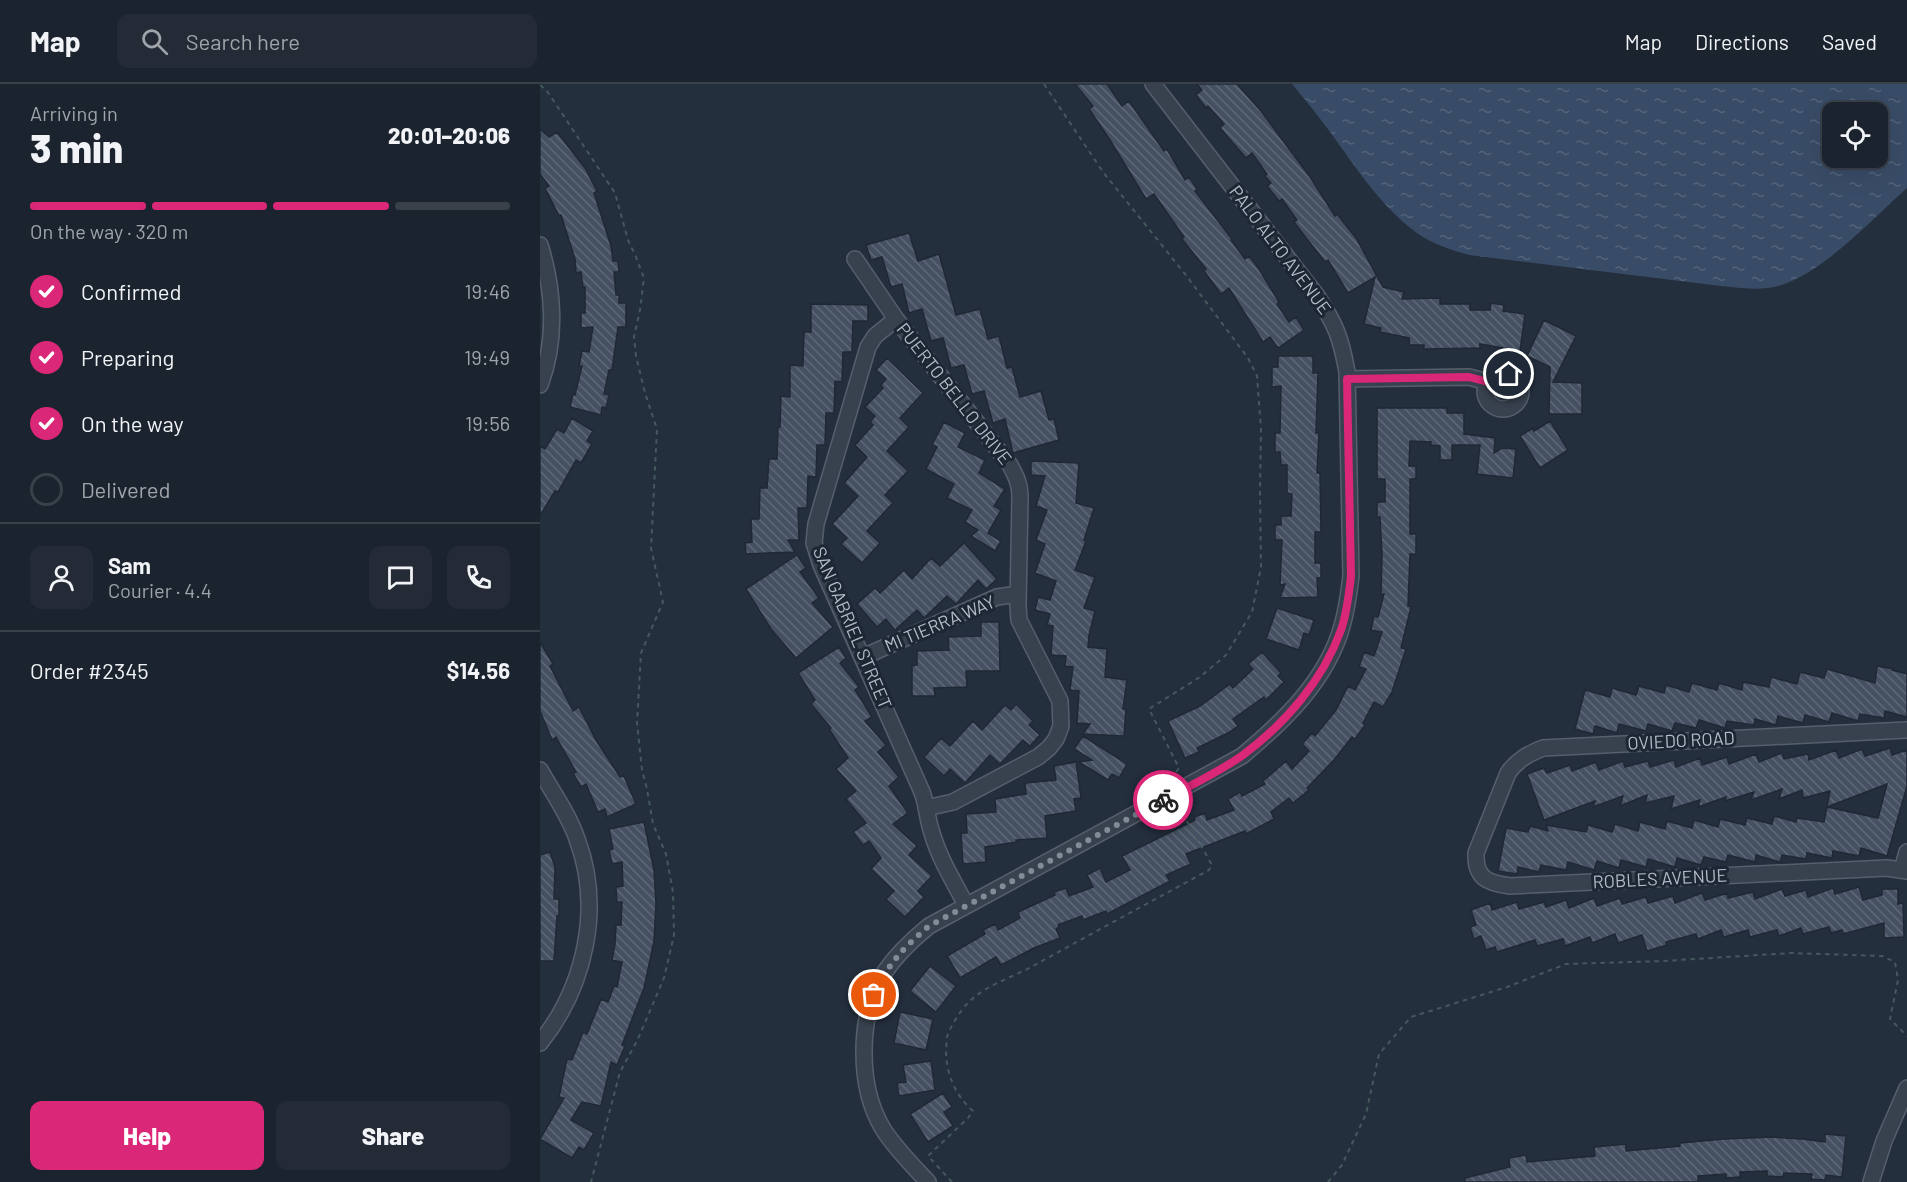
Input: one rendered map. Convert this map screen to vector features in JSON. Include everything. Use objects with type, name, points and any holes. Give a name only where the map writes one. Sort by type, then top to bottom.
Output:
[{"type":"street","name":"PALO ALTO AVENUE","points":[[927,1182],[882,1128],[872,1104],[865,1075],[864,1047],[867,1022],[874,995],[881,980],[912,940],[929,926],[1242,756],[1312,689],[1342,628],[1347,604],[1351,576],[1347,379],[1342,346],[1334,323],[1317,296],[1154,84]]},
{"type":"street","points":[[540,245],[546,263],[551,294],[552,320],[550,351],[540,385]]},
{"type":"street","name":"PUERTO BELLO DRIVE","points":[[855,259],[896,319],[1016,475],[1020,484],[1018,594],[1020,620],[1060,700],[1061,726],[1056,739],[1038,757],[953,802],[927,808]]},
{"type":"street","name":"SAN GABRIEL STREET","points":[[896,319],[875,336],[868,347],[814,533],[814,543],[821,565],[908,759],[927,808],[931,832],[937,849],[966,905]]},
{"type":"street","points":[[1347,379],[1469,377],[1488,382]]},
{"type":"street","name":"MI TIERRA WAY","points":[[862,657],[997,597],[1018,594]]},
{"type":"street","name":"OVIEDO ROAD","points":[[1492,813],[1508,773],[1516,763],[1530,753],[1543,748],[1907,730]]},
{"type":"street","points":[[540,770],[564,810],[577,839],[586,870],[589,896],[584,957],[563,1011],[540,1043]]},
{"type":"street","name":"ROBLES AVENUE","points":[[1492,813],[1476,853],[1476,865],[1483,878],[1492,884],[1510,886],[1887,868],[1905,871]]},
{"type":"street","points":[[1905,871],[1907,852]]},
{"type":"street","points":[[1871,1182],[1884,1141],[1907,1088]]},
{"type":"path","points":[[952,1182],[928,1156],[973,1111],[963,1102],[949,1075],[946,1059],[947,1037],[967,1004],[990,987],[1028,969],[1209,870],[1212,865],[1172,795],[1168,782],[1179,768],[1149,710],[1200,677],[1226,655],[1252,612],[1261,567],[1261,429],[1257,376],[1248,358],[1185,274],[1104,172],[1044,84]]},
{"type":"path","points":[[540,85],[547,91],[615,193],[628,240],[644,278],[634,337],[645,393],[657,429],[651,548],[663,602],[641,653],[637,723],[642,770],[653,824],[666,854],[673,892],[674,935],[664,978],[637,1041],[620,1072],[591,1182]]},
{"type":"path","points":[[1328,1182],[1342,1165],[1366,1114],[1379,1054],[1411,1017],[1508,987],[1566,964],[1791,953],[1882,956],[1896,962],[1898,980],[1890,1019],[1907,1036]]},
{"type":"water","points":[[1292,84],[1907,84],[1907,188],[1845,245],[1809,272],[1774,287],[1752,289],[1728,287],[1469,255],[1449,249],[1417,233],[1389,208],[1365,180]]},
{"type":"building","points":[[1075,84],[1107,84],[1122,106],[1129,101],[1164,151],[1167,149],[1185,180],[1189,177],[1197,189],[1195,191],[1245,259],[1249,256],[1259,269],[1289,322],[1296,317],[1304,330],[1278,348],[1270,337],[1263,342],[1229,288],[1221,294],[1204,271],[1206,269],[1182,239],[1184,237],[1154,194],[1146,199],[1089,109],[1093,106]]},
{"type":"building","points":[[1197,84],[1237,84],[1261,111],[1310,177],[1335,216],[1337,214],[1356,238],[1383,287],[1404,292],[1402,299],[1440,298],[1440,304],[1470,304],[1470,310],[1490,310],[1491,303],[1504,305],[1503,311],[1525,314],[1520,351],[1480,344],[1480,348],[1424,349],[1424,345],[1410,345],[1409,338],[1380,332],[1381,328],[1364,324],[1375,277],[1348,293],[1328,260],[1325,262],[1294,222],[1297,220],[1282,199],[1279,201],[1267,186],[1271,183],[1265,176],[1267,174],[1252,153],[1246,158],[1220,128],[1224,124],[1208,106],[1206,108],[1196,95],[1202,90]]},
{"type":"building","points":[[540,129],[549,137],[557,132],[585,168],[597,191],[594,193],[611,246],[613,261],[618,261],[619,272],[614,272],[616,295],[619,295],[619,303],[626,303],[626,327],[618,327],[612,370],[609,370],[604,394],[609,395],[606,408],[602,407],[601,415],[570,407],[582,366],[579,366],[582,351],[589,352],[593,327],[581,328],[581,313],[585,313],[585,287],[583,287],[581,272],[576,273],[575,259],[561,215],[559,216],[545,188],[549,186],[540,174]]},
{"type":"building","points":[[909,233],[918,261],[939,254],[956,315],[980,309],[988,339],[999,336],[1007,368],[1012,367],[1020,397],[1041,391],[1049,420],[1054,419],[1059,440],[1013,453],[1005,419],[993,423],[984,391],[972,394],[964,365],[951,368],[943,338],[931,341],[922,309],[909,313],[902,284],[891,287],[882,257],[871,260],[866,245]]},
{"type":"building","points":[[811,304],[868,305],[868,321],[853,321],[852,352],[843,352],[842,382],[835,381],[834,413],[826,413],[825,445],[817,445],[816,477],[808,476],[807,508],[798,508],[799,540],[788,540],[795,552],[746,554],[745,543],[752,542],[751,519],[759,519],[760,488],[767,488],[769,459],[777,459],[781,396],[790,397],[790,365],[803,366],[804,332],[811,332]]},
{"type":"building","points":[[1544,320],[1576,336],[1553,382],[1582,383],[1582,414],[1549,414],[1550,367],[1527,356]]},
{"type":"building","points":[[1278,356],[1313,356],[1313,373],[1318,373],[1316,433],[1319,433],[1317,473],[1320,473],[1321,532],[1315,532],[1315,563],[1321,563],[1321,578],[1317,578],[1318,597],[1280,598],[1285,584],[1280,585],[1282,540],[1275,540],[1275,525],[1281,525],[1281,516],[1291,516],[1292,494],[1287,493],[1287,465],[1281,465],[1280,452],[1275,452],[1275,433],[1280,433],[1281,386],[1272,387],[1272,367],[1278,367]]},
{"type":"building","points":[[887,358],[923,393],[900,418],[909,427],[887,451],[908,471],[885,495],[893,503],[867,531],[880,543],[862,563],[841,544],[847,538],[832,524],[858,496],[844,483],[867,457],[855,445],[873,425],[870,422],[875,416],[865,407],[883,388],[881,385],[886,379],[876,370]]},
{"type":"building","points":[[1377,408],[1447,408],[1447,413],[1464,413],[1464,434],[1495,438],[1494,453],[1502,448],[1516,449],[1513,478],[1477,474],[1480,445],[1452,445],[1452,460],[1440,460],[1440,446],[1431,445],[1431,442],[1410,441],[1409,466],[1416,466],[1416,479],[1410,479],[1410,534],[1416,534],[1416,554],[1410,554],[1408,606],[1411,607],[1401,648],[1406,649],[1392,692],[1383,707],[1374,702],[1363,723],[1365,725],[1355,739],[1352,737],[1307,788],[1309,790],[1293,803],[1289,798],[1271,812],[1274,819],[1246,834],[1245,831],[1186,854],[1191,864],[1166,875],[1170,881],[1107,914],[1106,911],[1083,920],[1082,916],[1058,925],[1056,929],[1060,938],[1001,965],[996,957],[960,978],[947,956],[985,934],[983,930],[995,924],[998,930],[1020,918],[1018,912],[1055,895],[1054,892],[1066,888],[1069,896],[1093,887],[1087,875],[1100,868],[1106,882],[1130,870],[1122,856],[1195,820],[1194,817],[1205,813],[1207,820],[1234,810],[1228,799],[1240,792],[1242,796],[1265,784],[1263,781],[1286,761],[1292,769],[1309,751],[1302,744],[1312,733],[1315,736],[1336,710],[1348,686],[1355,690],[1366,669],[1359,667],[1364,652],[1374,656],[1382,632],[1371,630],[1374,616],[1378,617],[1384,594],[1381,594],[1382,555],[1377,502],[1385,502],[1385,479],[1377,479]]},
{"type":"building","points":[[572,418],[593,431],[587,441],[592,444],[581,463],[576,460],[558,492],[555,491],[540,516],[540,446],[545,449],[557,429],[564,433]]},
{"type":"building","points":[[1550,421],[1568,450],[1540,468],[1520,436]]},
{"type":"building","points":[[944,422],[965,433],[958,447],[985,460],[979,473],[1005,489],[994,506],[1001,510],[988,533],[1001,541],[995,551],[971,536],[978,530],[965,522],[972,510],[947,498],[954,484],[926,469],[937,447],[932,445]]},
{"type":"building","points":[[1031,461],[1079,463],[1076,503],[1094,508],[1084,540],[1086,541],[1075,570],[1095,577],[1084,608],[1095,611],[1088,647],[1107,649],[1105,677],[1127,680],[1123,709],[1126,709],[1124,736],[1083,734],[1090,724],[1077,723],[1079,691],[1070,690],[1073,667],[1065,666],[1066,656],[1051,655],[1053,626],[1047,625],[1050,614],[1035,610],[1038,597],[1050,600],[1056,581],[1035,573],[1045,544],[1036,540],[1047,510],[1036,506],[1045,476],[1031,475]]},
{"type":"building","points":[[964,543],[997,579],[986,589],[978,580],[956,604],[947,596],[924,618],[917,610],[895,630],[886,619],[877,627],[857,604],[875,588],[880,593],[904,570],[912,579],[931,558],[940,566]]},
{"type":"building","points":[[797,555],[806,568],[800,572],[819,598],[812,603],[833,627],[796,658],[771,629],[746,589]]},
{"type":"building","points":[[1277,608],[1314,620],[1309,635],[1304,633],[1299,650],[1266,639]]},
{"type":"building","points":[[981,622],[999,622],[1000,671],[966,671],[967,687],[934,688],[935,696],[912,696],[912,666],[917,665],[917,651],[949,650],[948,637],[981,636]]},
{"type":"building","points":[[540,642],[553,664],[550,666],[573,711],[579,707],[596,740],[620,777],[624,776],[636,804],[607,817],[605,809],[598,812],[586,784],[581,787],[573,773],[576,772],[556,737],[552,740],[540,711]]},
{"type":"building","points":[[839,647],[846,658],[840,663],[859,687],[855,690],[872,717],[865,721],[886,745],[878,752],[899,777],[889,786],[908,813],[893,824],[917,846],[909,855],[932,876],[918,891],[924,897],[905,917],[886,899],[894,891],[871,869],[881,858],[869,841],[863,845],[853,832],[866,823],[846,799],[856,791],[836,769],[848,758],[829,729],[831,728],[811,704],[815,700],[798,673]]},
{"type":"building","points":[[1262,652],[1281,673],[1278,676],[1284,682],[1266,700],[1264,697],[1233,719],[1238,726],[1197,748],[1199,752],[1185,758],[1168,721],[1200,706],[1230,684],[1233,688],[1253,669],[1248,664]]},
{"type":"building","points":[[1877,666],[1907,674],[1907,717],[1885,711],[1884,718],[1860,714],[1858,721],[1832,713],[1829,722],[1805,715],[1803,723],[1778,716],[1776,725],[1755,719],[1754,725],[1727,721],[1725,728],[1699,720],[1696,728],[1675,723],[1672,731],[1648,724],[1646,731],[1619,724],[1617,733],[1595,726],[1593,734],[1575,729],[1585,690],[1610,697],[1612,688],[1636,695],[1639,686],[1664,693],[1666,685],[1689,692],[1692,683],[1717,690],[1719,683],[1742,690],[1743,682],[1769,687],[1771,677],[1797,684],[1800,672],[1824,678],[1827,669],[1875,683]]},
{"type":"building","points":[[1016,704],[1033,721],[1029,725],[1040,735],[1030,746],[1023,740],[1000,764],[990,755],[965,783],[950,769],[944,776],[924,757],[941,738],[950,746],[973,721],[982,730],[1005,705],[1011,710]]},
{"type":"building","points":[[1083,736],[1127,764],[1119,778],[1112,774],[1108,780],[1079,762],[1092,760],[1074,749]]},
{"type":"building","points":[[1890,748],[1892,755],[1907,750],[1907,786],[1887,856],[1861,848],[1859,856],[1833,851],[1832,858],[1807,853],[1806,859],[1782,855],[1780,862],[1756,855],[1755,862],[1728,855],[1726,862],[1704,857],[1701,865],[1677,858],[1675,867],[1648,859],[1646,867],[1621,860],[1619,868],[1597,861],[1594,870],[1568,862],[1566,870],[1541,865],[1539,872],[1518,867],[1517,874],[1498,871],[1506,828],[1528,832],[1530,826],[1548,831],[1546,825],[1586,832],[1588,825],[1612,832],[1615,824],[1638,831],[1640,822],[1665,829],[1667,821],[1692,828],[1694,820],[1718,827],[1720,819],[1745,825],[1747,818],[1772,824],[1774,816],[1796,822],[1797,818],[1824,822],[1830,791],[1803,798],[1802,790],[1779,799],[1782,789],[1751,800],[1754,792],[1725,801],[1726,797],[1698,807],[1700,800],[1671,809],[1674,796],[1645,803],[1647,795],[1620,806],[1623,796],[1593,807],[1595,801],[1544,820],[1527,774],[1544,768],[1547,773],[1570,765],[1572,771],[1596,762],[1599,770],[1623,761],[1625,767],[1648,761],[1650,767],[1674,760],[1676,767],[1700,758],[1702,765],[1727,757],[1729,764],[1756,754],[1759,762],[1782,753],[1784,759],[1808,754],[1809,760],[1836,750],[1839,758],[1862,749],[1865,756]],"holes":[[[1887,784],[1878,818],[1827,807]]]},
{"type":"building","points":[[1076,762],[1081,798],[1074,799],[1076,811],[1045,816],[1047,838],[1016,840],[1017,842],[985,847],[986,862],[963,864],[961,833],[967,833],[966,814],[996,812],[995,799],[1026,794],[1025,783],[1056,780],[1054,766]]},
{"type":"building","points":[[644,822],[654,870],[656,903],[654,941],[644,988],[622,1045],[625,1046],[617,1065],[611,1062],[601,1106],[582,1102],[571,1120],[594,1133],[584,1150],[579,1147],[572,1158],[540,1139],[564,1098],[559,1097],[567,1059],[572,1060],[583,1032],[587,1034],[601,999],[608,1002],[614,986],[617,987],[622,962],[612,960],[616,925],[621,925],[622,902],[617,902],[616,887],[623,886],[622,862],[612,864],[609,850],[613,849],[609,829]]},
{"type":"building","points":[[550,852],[555,867],[554,899],[559,899],[559,916],[557,916],[554,961],[540,961],[540,855]]},
{"type":"building","points":[[1859,887],[1863,900],[1882,895],[1882,889],[1898,889],[1898,904],[1903,903],[1904,937],[1884,938],[1884,923],[1843,934],[1842,930],[1831,933],[1829,927],[1803,934],[1801,928],[1779,936],[1777,930],[1750,937],[1748,930],[1724,937],[1721,930],[1698,939],[1696,934],[1666,942],[1667,945],[1647,951],[1642,935],[1618,943],[1615,934],[1592,943],[1590,937],[1565,946],[1563,939],[1537,946],[1535,940],[1497,952],[1495,947],[1486,950],[1481,936],[1474,939],[1470,927],[1476,925],[1471,910],[1490,903],[1492,910],[1517,902],[1519,909],[1544,902],[1546,907],[1566,900],[1569,908],[1594,898],[1597,906],[1620,898],[1622,904],[1646,897],[1648,903],[1673,896],[1675,903],[1702,893],[1705,900],[1727,893],[1728,898],[1753,892],[1755,899],[1782,889],[1785,896],[1806,890],[1808,897],[1833,888],[1835,894]]},
{"type":"building","points":[[930,966],[956,986],[936,1012],[910,991]]},
{"type":"building","points":[[900,1012],[933,1019],[926,1050],[894,1043]]},
{"type":"building","points":[[931,1061],[935,1090],[899,1096],[897,1083],[906,1082],[903,1065]]},
{"type":"building","points":[[943,1093],[952,1107],[944,1112],[953,1126],[928,1142],[910,1114]]},
{"type":"building","points":[[1825,1134],[1846,1136],[1842,1177],[1826,1175],[1825,1180],[1811,1179],[1812,1174],[1784,1173],[1783,1177],[1767,1176],[1767,1171],[1740,1172],[1740,1177],[1726,1178],[1726,1174],[1698,1176],[1698,1182],[1465,1182],[1465,1178],[1510,1167],[1509,1158],[1526,1155],[1527,1162],[1595,1156],[1594,1147],[1626,1144],[1626,1151],[1724,1139],[1772,1137],[1825,1142]]},
{"type":"way so far","points":[[874,995],[884,973],[912,940],[929,926],[1163,800]]},
{"type":"route","points":[[1163,800],[1242,756],[1312,689],[1330,656],[1342,628],[1351,576],[1347,379],[1469,377],[1480,378],[1488,382],[1498,374],[1509,374]]}]
